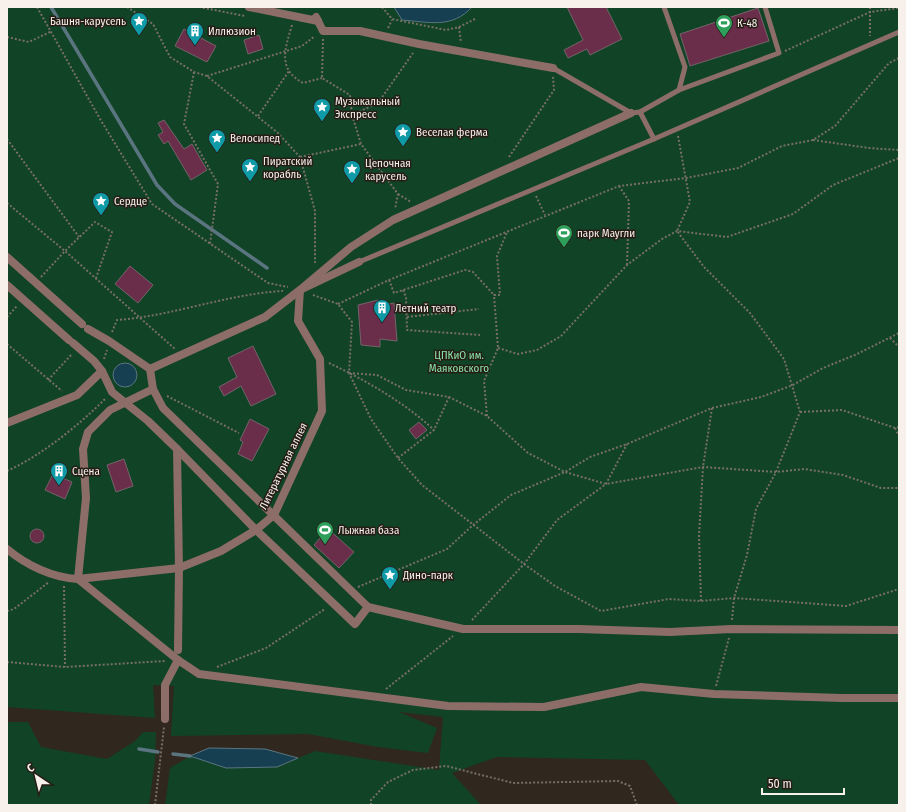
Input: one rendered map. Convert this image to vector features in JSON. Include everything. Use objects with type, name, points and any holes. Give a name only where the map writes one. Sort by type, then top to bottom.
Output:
[{"type":"street","points":[[249,7],[317,19],[323,31],[360,31],[419,44],[553,68]]},
{"type":"street","points":[[150,369],[265,317],[351,247],[393,220],[501,170],[631,113]]},
{"type":"street","points":[[7,257],[85,327],[109,341],[150,369],[153,389],[163,408],[368,607],[463,629],[579,629],[670,632],[731,629],[899,630]]},
{"type":"street","points":[[300,290],[358,262]]},
{"type":"street","points":[[7,285],[73,343],[102,371],[112,392],[148,421],[332,604],[355,624],[368,607]]},
{"type":"street","name":"Литературная аллея","points":[[7,549],[20,560],[61,577],[78,579],[179,568],[221,551],[256,530],[274,515],[322,411],[320,359],[298,321],[300,290]]},
{"type":"street","points":[[7,423],[77,395],[102,371]]},
{"type":"street","points":[[153,389],[110,410],[88,432],[83,449],[86,498],[78,579],[178,660],[199,674],[448,706],[544,707],[641,687],[714,694],[842,698],[899,698]]},
{"type":"street","points":[[176,449],[179,568],[178,650]]},
{"type":"street","points":[[165,719],[165,685],[178,660]]},
{"type":"lane","points":[[664,7],[685,67],[678,90]]},
{"type":"lane","points":[[553,68],[631,113],[640,112],[678,90],[779,53],[765,7]]},
{"type":"lane","points":[[358,262],[654,139],[899,32]]},
{"type":"lane","points":[[640,112],[654,139]]},
{"type":"path","points":[[37,7],[52,31],[100,119],[152,204],[268,283],[300,290],[338,304],[352,322],[349,373],[371,419],[398,458],[422,484],[473,525],[555,586],[601,610],[669,599],[701,601],[734,598],[846,606],[899,589]]},
{"type":"path","points":[[127,7],[153,24],[170,57],[194,72],[207,76],[278,133],[300,157],[315,211],[315,263]]},
{"type":"path","points":[[382,7],[392,19],[446,30],[459,27],[475,18]]},
{"type":"path","points":[[870,7],[870,45]]},
{"type":"path","points":[[779,53],[870,12],[899,8]]},
{"type":"path","points":[[292,25],[284,52],[289,71],[293,78],[303,83],[322,78],[350,95],[352,115],[361,144],[398,194],[420,207]]},
{"type":"path","points":[[459,27],[462,52]]},
{"type":"path","points":[[7,37],[29,42],[52,31]]},
{"type":"path","points":[[207,76],[302,46],[323,31]]},
{"type":"path","points":[[322,78],[323,31]]},
{"type":"path","points":[[352,115],[378,103],[419,44]]},
{"type":"path","points":[[813,140],[835,126],[889,63],[899,58]]},
{"type":"path","points":[[501,170],[554,90],[553,68]]},
{"type":"path","points":[[258,116],[289,71]]},
{"type":"path","points":[[194,72],[184,124],[218,184],[210,244]]},
{"type":"path","points":[[677,129],[690,202],[678,231]]},
{"type":"path","points":[[7,139],[79,237]]},
{"type":"path","points":[[338,304],[389,280],[619,186],[686,178],[738,168],[782,146],[813,140],[869,148],[899,150]]},
{"type":"path","points":[[300,157],[361,144]]},
{"type":"path","points":[[498,348],[518,354],[537,350],[562,336],[627,265],[662,239],[678,231],[727,237],[793,214],[833,185],[899,158]]},
{"type":"path","points":[[619,186],[629,201],[627,265]]},
{"type":"path","points":[[393,220],[398,194]]},
{"type":"path","points":[[536,197],[545,216]]},
{"type":"path","points":[[7,203],[65,251],[182,355]]},
{"type":"path","points":[[37,283],[65,251],[96,222],[112,232],[96,278]]},
{"type":"path","points":[[678,231],[704,267],[750,313],[784,359],[800,412],[776,472],[756,509],[747,555],[734,598],[731,629],[714,694]]},
{"type":"path","points":[[494,295],[500,295],[497,256],[507,232]]},
{"type":"path","points":[[389,280],[394,293],[465,270],[473,272],[494,295],[498,348],[484,381],[487,416]]},
{"type":"path","points":[[142,318],[255,293],[300,290]]},
{"type":"path","points":[[404,290],[406,297],[407,330],[480,335]]},
{"type":"path","points":[[7,317],[23,299]]},
{"type":"path","points":[[407,317],[479,309]]},
{"type":"path","points":[[351,590],[447,549],[473,525],[511,495],[565,472],[590,457],[627,444],[712,408],[761,397],[793,385],[823,368],[855,356],[899,333]]},
{"type":"path","points":[[890,338],[899,347]]},
{"type":"path","points":[[48,380],[73,343]]},
{"type":"path","points":[[7,344],[69,397]]},
{"type":"path","points":[[320,359],[349,373],[419,416],[434,430]]},
{"type":"path","points":[[349,373],[377,374],[406,390],[449,397],[487,416],[528,453],[565,472],[606,484],[703,467],[776,472],[804,469],[843,475],[881,488],[899,488]]},
{"type":"path","points":[[153,389],[239,432]]},
{"type":"path","points":[[7,472],[28,461],[92,412],[112,392]]},
{"type":"path","points":[[398,458],[434,430],[449,397]]},
{"type":"path","points":[[701,601],[699,536],[703,467],[712,408]]},
{"type":"path","points":[[800,412],[842,410],[895,428],[899,427]]},
{"type":"path","points":[[895,428],[899,436]]},
{"type":"path","points":[[524,564],[557,520],[606,484],[627,444]]},
{"type":"path","points":[[7,611],[14,610],[61,577]]},
{"type":"path","points":[[61,577],[65,667]]},
{"type":"path","points":[[199,674],[266,648],[332,604]]},
{"type":"path","points":[[7,662],[65,667],[178,660]]},
{"type":"path","points":[[155,805],[165,719]]},
{"type":"path","points":[[371,805],[372,800],[388,782],[413,770],[446,766],[513,783],[618,781],[630,786],[638,805]]},
{"type":"green space","name":"ЦПКиО им. Маяковского","points":[[7,7],[899,7],[899,805],[679,805],[645,760],[497,757],[452,773],[481,805],[165,805],[170,768],[190,756],[226,768],[277,767],[315,751],[439,770],[443,717],[399,712],[437,728],[428,753],[378,747],[308,734],[171,736],[174,686],[153,685],[155,718],[7,707]]},
{"type":"green space","points":[[7,722],[28,722],[41,747],[107,759],[135,741],[143,732],[156,732],[155,760],[149,805],[7,805]]},
{"type":"water","points":[[394,7],[472,7],[456,19],[431,23],[402,20]]},
{"type":"water","points":[[125,363],[134,366],[137,375],[134,384],[125,387],[116,384],[113,375],[116,366]]},
{"type":"water","points":[[209,748],[265,749],[298,758],[277,767],[226,768],[190,756]]},
{"type":"building","points":[[567,7],[606,7],[622,39],[590,55],[587,49],[568,58],[564,50],[583,40]]},
{"type":"building","name":"К-48","points":[[758,8],[769,41],[690,66],[680,34]]},
{"type":"building","name":"Иллюзион","points":[[184,29],[216,46],[207,62],[175,46]]},
{"type":"building","points":[[259,35],[263,49],[248,54],[244,40]]},
{"type":"building","points":[[164,120],[184,149],[192,144],[207,170],[191,180],[168,141],[164,144],[158,135],[163,132],[158,123]]},
{"type":"building","points":[[130,266],[153,285],[138,303],[115,284]]},
{"type":"building","name":"Летний театр","points":[[378,300],[378,306],[394,303],[397,341],[380,339],[380,347],[361,345],[358,305]]},
{"type":"building","points":[[253,346],[276,394],[251,406],[241,386],[224,396],[219,387],[237,377],[228,358]]},
{"type":"building","points":[[250,419],[269,429],[252,461],[238,454],[243,442],[240,440]]},
{"type":"building","points":[[419,422],[427,430],[416,439],[409,430]]},
{"type":"building","points":[[124,459],[133,486],[116,492],[107,465]]},
{"type":"building","name":"Сцена","points":[[53,474],[72,482],[65,499],[45,490]]},
{"type":"building","points":[[37,529],[42,531],[44,536],[42,541],[37,543],[32,541],[30,536],[32,531]]},
{"type":"building","points":[[328,529],[354,552],[339,568],[314,545]]},
{"type":"waterway","points":[[51,7],[157,185],[175,204],[267,268]]},
{"type":"waterway","points":[[139,749],[158,752]]},
{"type":"waterway","points":[[173,754],[190,756]]},
{"type":"place","name":"Башня-карусель","points":[[139,36]]},
{"type":"place","name":"К-48","points":[[724,38]]},
{"type":"place","name":"Иллюзион","points":[[195,46]]},
{"type":"place","name":"Музыкальный Экспресс","points":[[322,122]]},
{"type":"place","name":"Веселая ферма","points":[[403,147]]},
{"type":"place","name":"Велосипед","points":[[217,153]]},
{"type":"place","name":"Пиратский корабль","points":[[250,182]]},
{"type":"place","name":"Цепочная карусель","points":[[352,184]]},
{"type":"place","name":"Сердце","points":[[101,216]]},
{"type":"place","name":"парк Маугли","points":[[564,248]]},
{"type":"place","name":"Летний театр","points":[[382,323]]},
{"type":"place","name":"Сцена","points":[[59,486]]},
{"type":"place","name":"Лыжная база","points":[[325,545]]},
{"type":"place","name":"Дино-парк","points":[[390,590]]}]
